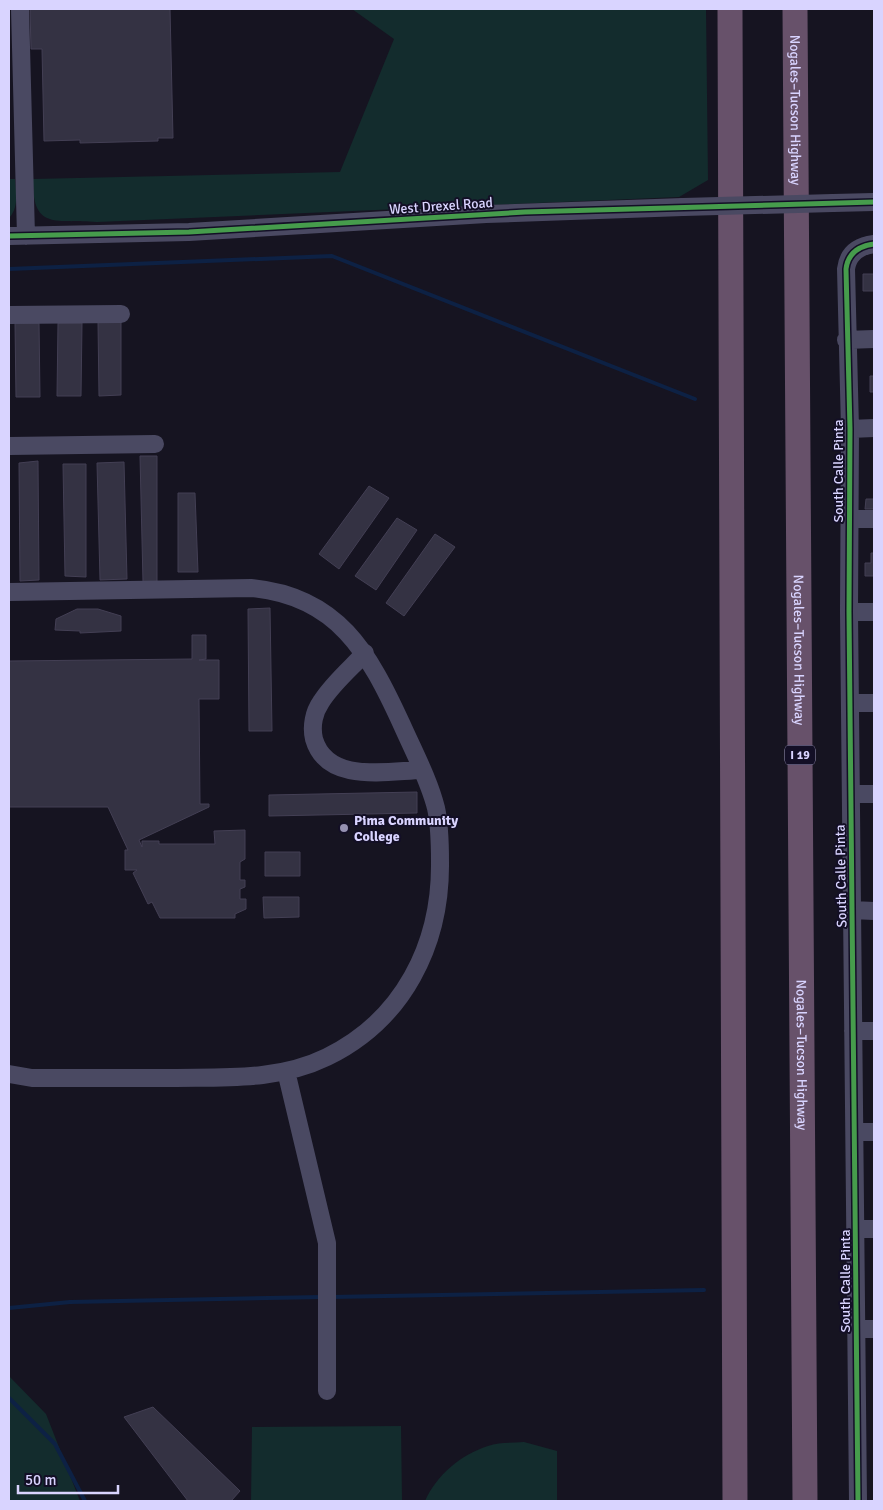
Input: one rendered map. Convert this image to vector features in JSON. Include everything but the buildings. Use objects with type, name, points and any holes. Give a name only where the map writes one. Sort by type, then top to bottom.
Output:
[{"type":"highway","points":[[730,9],[735,1501]]},
{"type":"highway","name":"Nogales–Tucson Highway","points":[[795,9],[805,1501]]},
{"type":"street","points":[[17,236],[20,9]]},
{"type":"street","name":"West Drexel Road","points":[[17,236],[198,232],[486,214],[874,202]]},
{"type":"street","name":"South Calle Pinta","points":[[858,1501],[866,1425],[857,1330],[849,612],[850,429],[846,269],[847,260],[852,253],[860,248],[874,244]]},
{"type":"street","points":[[9,315],[121,314]]},
{"type":"street","points":[[847,340],[874,339]]},
{"type":"street","points":[[850,429],[874,428]]},
{"type":"street","points":[[9,446],[155,444]]},
{"type":"street","points":[[850,519],[874,519]]},
{"type":"street","points":[[9,592],[225,587],[286,594],[322,611],[343,627],[365,653],[382,680],[422,770],[436,811],[440,874],[434,927],[420,966],[400,998],[365,1034],[327,1057],[286,1071],[255,1076],[32,1078],[9,1074]]},
{"type":"street","points":[[849,612],[874,612]]},
{"type":"street","points":[[365,653],[322,701],[316,711],[314,735],[317,746],[323,756],[332,764],[357,772],[422,770]]},
{"type":"street","points":[[850,703],[874,703]]},
{"type":"street","points":[[851,794],[874,794]]},
{"type":"street","points":[[852,910],[874,911]]},
{"type":"street","points":[[853,1031],[874,1031]]},
{"type":"street","points":[[286,1071],[326,1243],[327,1391]]},
{"type":"street","points":[[855,1132],[874,1132]]},
{"type":"street","points":[[856,1230],[874,1229]]},
{"type":"street","points":[[857,1330],[874,1329]]},
{"type":"green space","points":[[352,9],[706,9],[708,180],[679,197],[97,222],[58,221],[42,215],[37,207],[34,196],[33,179],[340,172],[394,39]]},
{"type":"green space","points":[[9,179],[15,179],[16,205],[9,218]]},
{"type":"green space","points":[[9,1376],[46,1414],[80,1501],[9,1501]]},
{"type":"green space","points":[[401,1426],[402,1501],[251,1501],[252,1427]]},
{"type":"green space","points":[[524,1442],[557,1451],[557,1501],[425,1501],[443,1475],[468,1455],[492,1445]]},
{"type":"waterway","points":[[9,269],[332,256],[695,399]]},
{"type":"waterway","points":[[331,1297],[704,1290]]},
{"type":"waterway","points":[[9,1308],[70,1302],[322,1297]]},
{"type":"waterway","points":[[9,1398],[55,1444],[85,1501]]},
{"type":"cycle path","points":[[9,236],[189,232],[525,212],[874,202]]},
{"type":"cycle path","points":[[858,1501],[849,612],[850,429],[846,269],[847,263],[855,251],[864,246],[874,244]]},
{"type":"place","name":"Pima Community College","points":[[344,828]]}]
